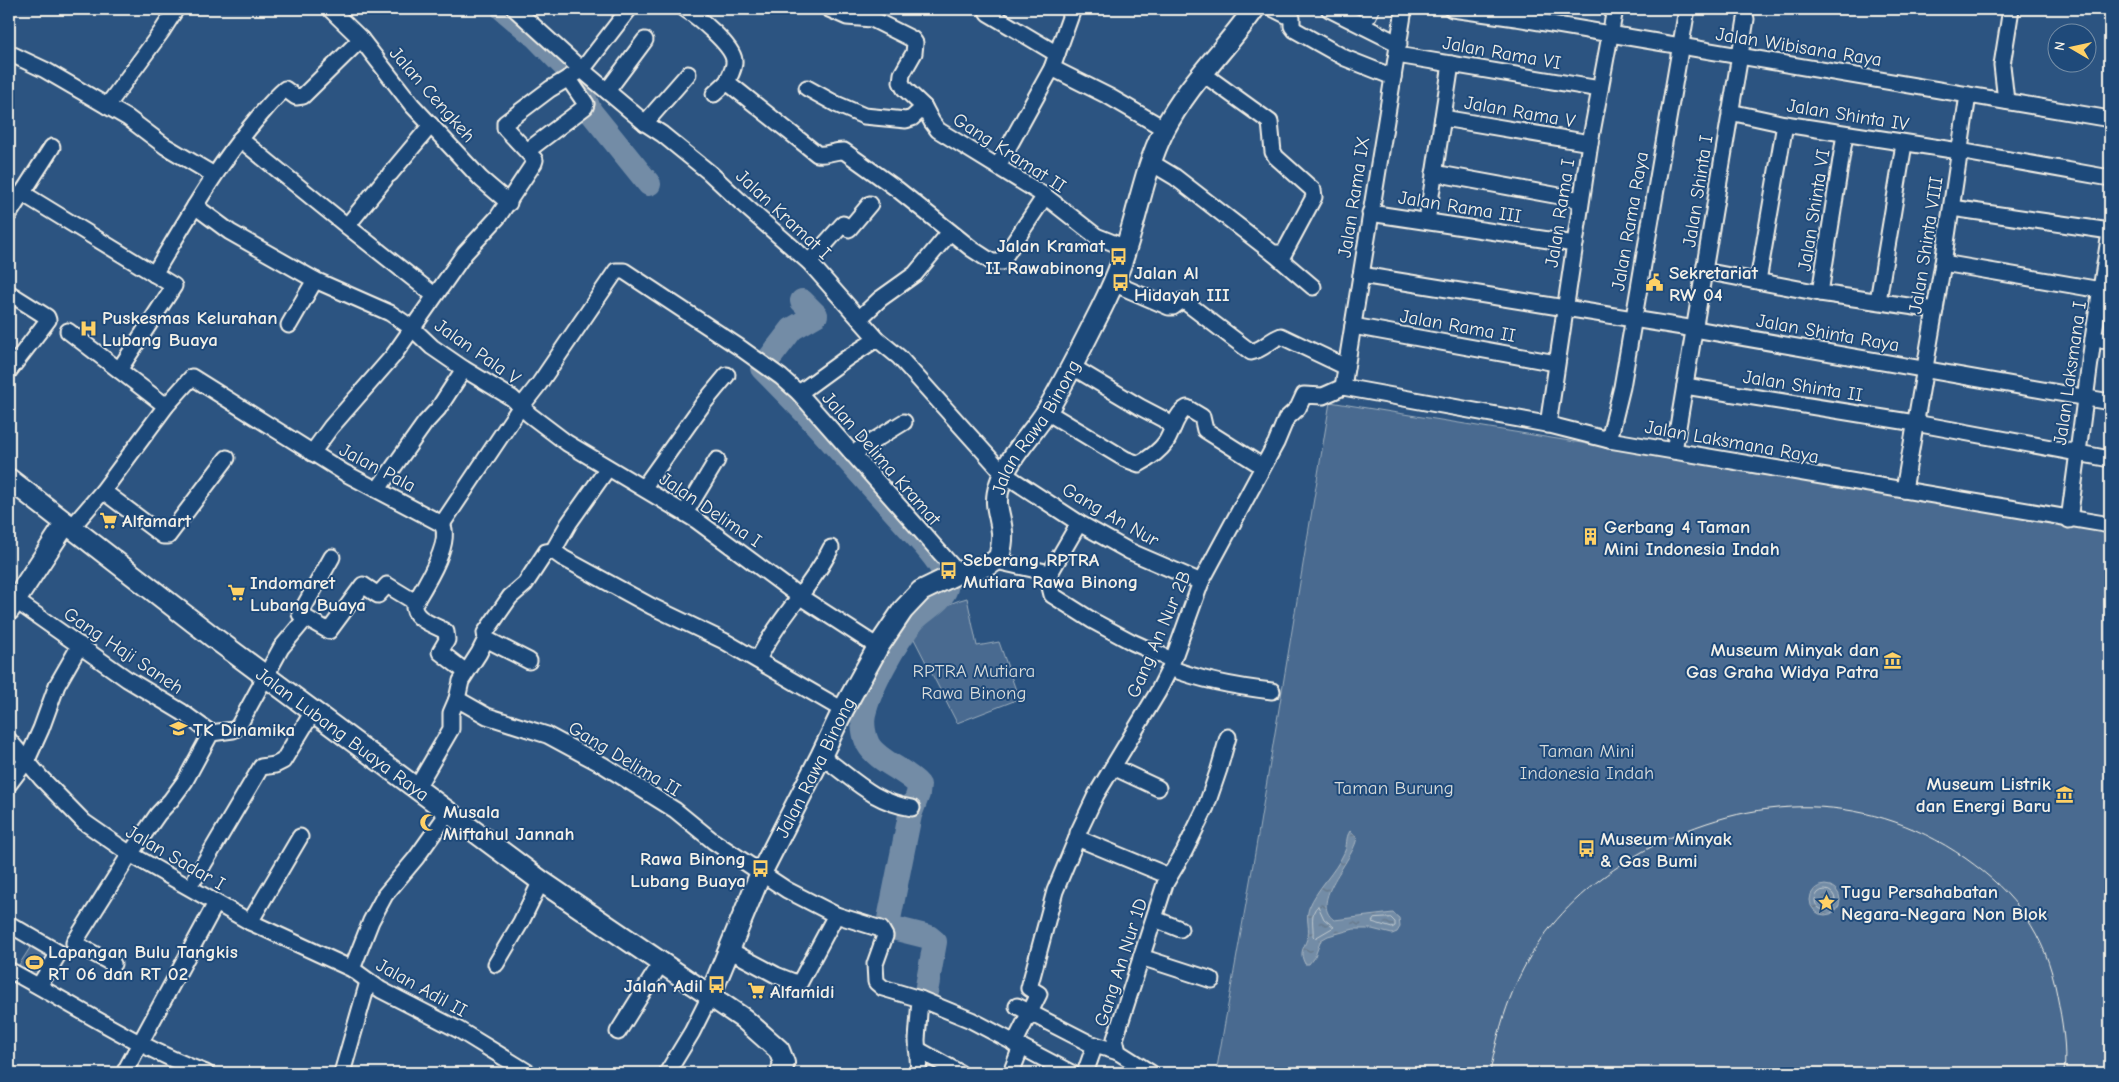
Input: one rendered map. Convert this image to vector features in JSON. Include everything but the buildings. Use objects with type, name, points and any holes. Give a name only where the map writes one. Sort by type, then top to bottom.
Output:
[{"type":"main road","name":"Jalan Rawa Binong","points":[[710,996],[761,872],[843,710],[878,647],[916,596],[928,586],[996,561],[1003,540],[996,510],[996,499],[1004,474],[1046,412],[1072,366],[1113,283],[1126,248],[1150,162],[1165,129],[1202,73],[1233,38],[1254,9]]},
{"type":"main road","name":"Jalan Lubang Buaya Raya","points":[[9,479],[213,637],[314,710],[448,813],[541,881],[744,1019],[779,1050],[784,1063],[781,1073]]},
{"type":"main road","points":[[12,605],[68,525]]},
{"type":"street","points":[[107,106],[176,9]]},
{"type":"street","name":"Jalan Cengkeh","points":[[330,9],[361,39],[406,98],[481,179],[509,202]]},
{"type":"street","name":"Jalan Kramat I","points":[[515,9],[574,74],[607,90],[645,123],[662,134],[710,173],[809,262],[877,339],[899,358],[1004,474]]},
{"type":"street","points":[[312,453],[331,427],[393,356],[465,253],[491,227],[534,163],[535,160],[505,128],[505,123],[574,74],[629,9]]},
{"type":"street","points":[[685,9],[710,27],[734,57],[734,65],[727,82],[714,94]]},
{"type":"street","name":"Gang Kramat II","points":[[829,9],[847,17],[872,18],[912,39],[915,43],[914,53],[902,74],[901,82],[904,88],[924,107],[938,130],[1045,196],[1096,236],[1126,248]]},
{"type":"street","points":[[986,9],[988,13],[1055,61],[1110,97],[1165,129]]},
{"type":"street","points":[[998,166],[1055,61],[1073,9]]},
{"type":"street","points":[[1274,9],[1292,18],[1295,30],[1360,65],[1393,77]]},
{"type":"street","name":"Jalan Rama VI","points":[[1329,9],[1363,26],[1398,49],[1452,64],[1600,89]]},
{"type":"street","points":[[1363,26],[1371,9]]},
{"type":"street","name":"Jalan Rama IX","points":[[1345,387],[1346,367],[1370,213],[1404,9]]},
{"type":"street","name":"Jalan Wibisana Raya","points":[[1452,9],[2110,119]]},
{"type":"street","name":"Jalan Rama I","points":[[1548,425],[1590,143],[1615,9]]},
{"type":"street","name":"Jalan Rama Raya","points":[[1609,440],[1622,387],[1632,319],[1687,9]]},
{"type":"street","points":[[2006,101],[2002,65],[2011,9]]},
{"type":"street","name":"Jalan Shinta I","points":[[1674,451],[1746,18]]},
{"type":"street","points":[[154,274],[214,175],[240,139],[284,90],[296,97],[303,96],[361,39]]},
{"type":"street","points":[[607,90],[645,40]]},
{"type":"street","points":[[9,53],[45,70],[128,118],[165,146],[214,175]]},
{"type":"street","points":[[1427,221],[1452,64]]},
{"type":"street","points":[[1202,73],[1269,121],[1273,152],[1276,157],[1313,190],[1314,197],[1284,253],[1273,253]]},
{"type":"street","points":[[527,151],[585,107],[586,104],[574,74]]},
{"type":"street","points":[[645,123],[688,74]]},
{"type":"street","points":[[727,82],[810,149],[824,155],[838,150],[844,151],[992,262],[1001,262],[1045,196]]},
{"type":"street","points":[[807,88],[836,104],[864,116],[906,120],[912,118],[924,107]]},
{"type":"street","name":"Jalan Shinta VIII","points":[[1904,490],[1944,263],[1968,95]]},
{"type":"street","name":"Jalan Shinta IV","points":[[1730,112],[1785,124],[1904,144],[1959,151],[2110,178]]},
{"type":"street","name":"Jalan Rama V","points":[[1443,118],[1590,143]]},
{"type":"street","points":[[1758,281],[1785,124]]},
{"type":"street","points":[[347,226],[431,125]]},
{"type":"street","name":"Jalan Shinta VI","points":[[1820,292],[1845,134]]},
{"type":"street","points":[[240,139],[434,295]]},
{"type":"street","points":[[1878,301],[1904,144]]},
{"type":"street","points":[[9,214],[52,147]]},
{"type":"street","points":[[1150,162],[1175,177],[1273,253],[1313,287]]},
{"type":"street","points":[[1434,173],[1581,200]]},
{"type":"street","points":[[22,193],[174,286],[119,370]]},
{"type":"street","points":[[809,262],[843,224],[849,229],[870,204]]},
{"type":"street","name":"Jalan Pala V","points":[[195,206],[230,232],[315,280],[370,302],[412,328],[432,347],[521,406]]},
{"type":"street","points":[[1952,208],[2110,232]]},
{"type":"street","name":"Jalan Rama III","points":[[1370,213],[1574,244]]},
{"type":"street","points":[[860,318],[880,299],[915,274],[950,232]]},
{"type":"street","name":"Jalan Laksmana I","points":[[2069,520],[2093,339],[2110,232]]},
{"type":"street","points":[[1944,263],[2101,290]]},
{"type":"street","name":"Jalan Delima Kramat","points":[[521,406],[539,384],[616,271],[624,271],[740,347],[785,380],[799,393],[852,454],[950,577]]},
{"type":"street","points":[[1704,271],[1935,310]]},
{"type":"street","name":"Jalan Shinta Raya","points":[[1361,275],[1695,329],[2110,402]]},
{"type":"street","points":[[289,325],[315,280]]},
{"type":"street","points":[[1113,283],[1169,307],[1184,301],[1251,352],[1262,350],[1273,339],[1281,336],[1346,367]]},
{"type":"street","points":[[9,293],[47,317],[47,323],[9,371]]},
{"type":"street","name":"Jalan Rama II","points":[[1353,326],[1556,363]]},
{"type":"street","points":[[68,331],[166,406]]},
{"type":"street","points":[[799,393],[877,339]]},
{"type":"street","points":[[2093,339],[2110,341]]},
{"type":"street","points":[[1072,366],[1140,408],[1163,419],[1173,427]]},
{"type":"street","points":[[378,489],[424,423],[438,409],[464,369]]},
{"type":"street","points":[[644,487],[703,404],[727,375]]},
{"type":"street","name":"Jalan Pala","points":[[68,525],[103,491],[190,377],[194,377],[345,473],[442,524]]},
{"type":"street","name":"Jalan Shinta II","points":[[1685,386],[1915,423],[2110,459]]},
{"type":"street","name":"Jalan Laksmana Raya","points":[[1345,387],[1548,425],[1609,440],[2069,520],[2110,525]]},
{"type":"street","name":"Gang An Nur 2B","points":[[1024,1010],[1039,994],[1029,988],[1055,891],[1096,795],[1158,692],[1171,664],[1201,582],[1288,417],[1298,408],[1304,395],[1323,396],[1345,387]]},
{"type":"street","points":[[466,672],[441,654],[440,652],[447,640],[447,634],[415,614],[415,602],[442,549],[445,533],[442,524],[521,406]]},
{"type":"street","name":"Jalan Delima I","points":[[521,406],[567,443],[685,513],[799,596],[878,647]]},
{"type":"street","points":[[1046,412],[1133,464],[1139,464],[1156,453],[1168,440],[1183,410],[1187,408],[1202,417],[1205,430],[1262,466]]},
{"type":"street","points":[[852,454],[904,422]]},
{"type":"street","points":[[103,491],[163,536],[168,536],[227,458]]},
{"type":"street","points":[[685,513],[717,460]]},
{"type":"street","points":[[552,551],[569,523],[608,468]]},
{"type":"street","name":"Gang An Nur","points":[[1004,474],[1032,490],[1079,523],[1129,551],[1201,582]]},
{"type":"street","points":[[1079,523],[1050,573],[1049,583],[1052,594],[1062,602],[1194,678],[1272,691]]},
{"type":"street","points":[[758,660],[769,639],[823,566],[831,548]]},
{"type":"street","points":[[416,788],[451,730],[451,713],[458,699],[462,681],[486,639],[485,633],[500,608],[525,584],[546,552],[552,551],[651,606],[686,621],[758,660],[843,710]]},
{"type":"street","points":[[332,557],[300,614],[306,618],[330,631],[363,585],[378,595],[387,585],[415,602]]},
{"type":"street","points":[[996,561],[1050,573]]},
{"type":"street","name":"Gang Haji Saneh","points":[[12,605],[80,645],[127,679],[182,712],[211,733]]},
{"type":"street","points":[[114,964],[74,943],[130,854],[158,814],[185,781],[211,733],[233,730],[238,727],[282,648],[306,618]]},
{"type":"street","points":[[486,639],[529,660]]},
{"type":"street","points":[[9,784],[27,760],[57,685],[80,645]]},
{"type":"street","name":"Gang Delima II","points":[[458,699],[487,716],[547,735],[603,765],[675,810],[713,841],[787,890],[836,915],[878,928],[884,932],[885,939],[875,964],[876,982],[883,988],[925,1000]]},
{"type":"street","points":[[196,877],[261,767],[275,765],[283,761],[314,710]]},
{"type":"street","name":"Gang An Nur 1D","points":[[1151,1073],[1118,1052],[1115,1038],[1169,876],[1184,852],[1206,807],[1228,738]]},
{"type":"street","name":"Jalan Sadar I","points":[[9,740],[41,778],[84,822],[130,854],[192,887],[250,922],[352,969]]},
{"type":"street","points":[[821,756],[850,776],[868,792],[896,805],[912,808]]},
{"type":"street","points":[[1113,767],[1158,788]]},
{"type":"street","name":"Jalan Adil II","points":[[448,813],[416,858],[385,895],[371,920],[352,969],[368,982],[459,1030],[529,1073]]},
{"type":"street","points":[[250,922],[300,837]]},
{"type":"street","points":[[1077,838],[1169,876]]},
{"type":"street","points":[[496,964],[521,922],[541,881]]},
{"type":"street","points":[[124,1073],[216,903]]},
{"type":"street","points":[[729,950],[776,975],[799,984],[836,915]]},
{"type":"street","points":[[1154,919],[1180,929]]},
{"type":"street","points":[[9,924],[59,953],[39,986]]},
{"type":"street","points":[[1141,958],[1212,980]]},
{"type":"street","points":[[618,1032],[661,963]]},
{"type":"street","points":[[9,970],[141,1044],[181,1064],[206,1073]]},
{"type":"street","points":[[342,1073],[368,982]]},
{"type":"street","points":[[667,1073],[692,1032],[710,996]]},
{"type":"street","points":[[919,1073],[917,1049],[925,1000],[971,1020],[1071,1073]]},
{"type":"street","points":[[1011,1073],[1024,1010],[1095,1045],[1118,1052]]},
{"type":"street","points":[[1085,1073],[1095,1045]]},
{"type":"street","points":[[917,1049],[960,1073]]},
{"type":"green space","name":"Taman Mini Indonesia Indah","points":[[1330,402],[2110,529],[2110,1073],[1216,1073],[1255,853]]},
{"type":"green space","name":"RPTRA Mutiara Rawa Binong","points":[[967,598],[977,646],[999,642],[1019,699],[957,723],[912,635],[924,622],[943,607]]},
{"type":"green space","name":"Lapangan Bulu Tangkis RT 06 dan RT 02","points":[[33,943],[51,955],[35,980],[17,968]]},
{"type":"water","points":[[1350,831],[1357,837],[1354,847],[1329,892],[1326,902],[1327,912],[1334,920],[1393,913],[1399,918],[1400,927],[1397,932],[1392,934],[1372,929],[1354,929],[1328,936],[1321,940],[1315,956],[1309,964],[1305,964],[1302,954],[1308,935],[1309,908],[1340,860]]},
{"type":"water","points":[[1825,885],[1831,886],[1839,894],[1839,906],[1831,914],[1825,915],[1819,914],[1811,906],[1810,900],[1811,894],[1819,886]]},
{"type":"waterway","points":[[503,9],[535,36],[573,75],[590,111],[649,184]]},
{"type":"waterway","points":[[802,301],[816,315],[792,329],[762,368],[805,412],[928,549],[945,575],[946,588],[944,593],[914,620],[892,652],[872,691],[863,721],[865,737],[872,750],[919,785],[918,794],[910,815],[888,924],[889,927],[929,937],[935,942],[926,992]]},
{"type":"tram line","points":[[1490,1073],[1501,1024],[1519,977],[1527,962],[1546,933],[1568,907],[1593,885],[1635,856],[1675,835],[1716,820],[1758,810],[1801,807],[1843,809],[1885,819],[1926,835],[1965,858],[1999,886],[2026,917],[2045,953],[2052,973],[2062,1024],[2065,1054],[2064,1073]]},
{"type":"place","name":"Jalan Kramat II Rawabinong","points":[[1119,256]]},
{"type":"place","name":"Jalan Al Hidayah III","points":[[1120,283]]},
{"type":"place","name":"Sekretariat RW 04","points":[[1655,283]]},
{"type":"place","name":"Puskesmas Kelurahan Lubang Buaya","points":[[88,328]]},
{"type":"place","name":"Alfamart","points":[[108,520]]},
{"type":"place","name":"Gerbang 4 Taman Mini Indonesia Indah","points":[[1590,537]]},
{"type":"place","name":"Seberang RPTRA Mutiara Rawa Binong","points":[[949,570]]},
{"type":"place","name":"Indomaret Lubang Buaya","points":[[236,593]]},
{"type":"place","name":"Museum Minyak dan Gas Graha Widya Patra","points":[[1893,660]]},
{"type":"place","name":"TK Dinamika","points":[[179,729]]},
{"type":"place","name":"Museum Listrik dan Energi Baru","points":[[2065,794]]},
{"type":"place","name":"Musala Miftahul Jannah","points":[[429,822]]},
{"type":"place","name":"Museum Minyak & Gas Bumi","points":[[1586,849]]},
{"type":"place","name":"Rawa Binong Lubang Buaya","points":[[760,869]]},
{"type":"place","name":"Tugu Persahabatan Negara-Negara Non Blok","points":[[1827,902]]},
{"type":"place","name":"Lapangan Bulu Tangkis RT 06 dan RT 02","points":[[34,962]]},
{"type":"place","name":"Jalan Adil","points":[[717,985]]},
{"type":"place","name":"Alfamidi","points":[[756,991]]},
{"type":"park label","name":"Taman Burung","points":[[1394,787]]}]
